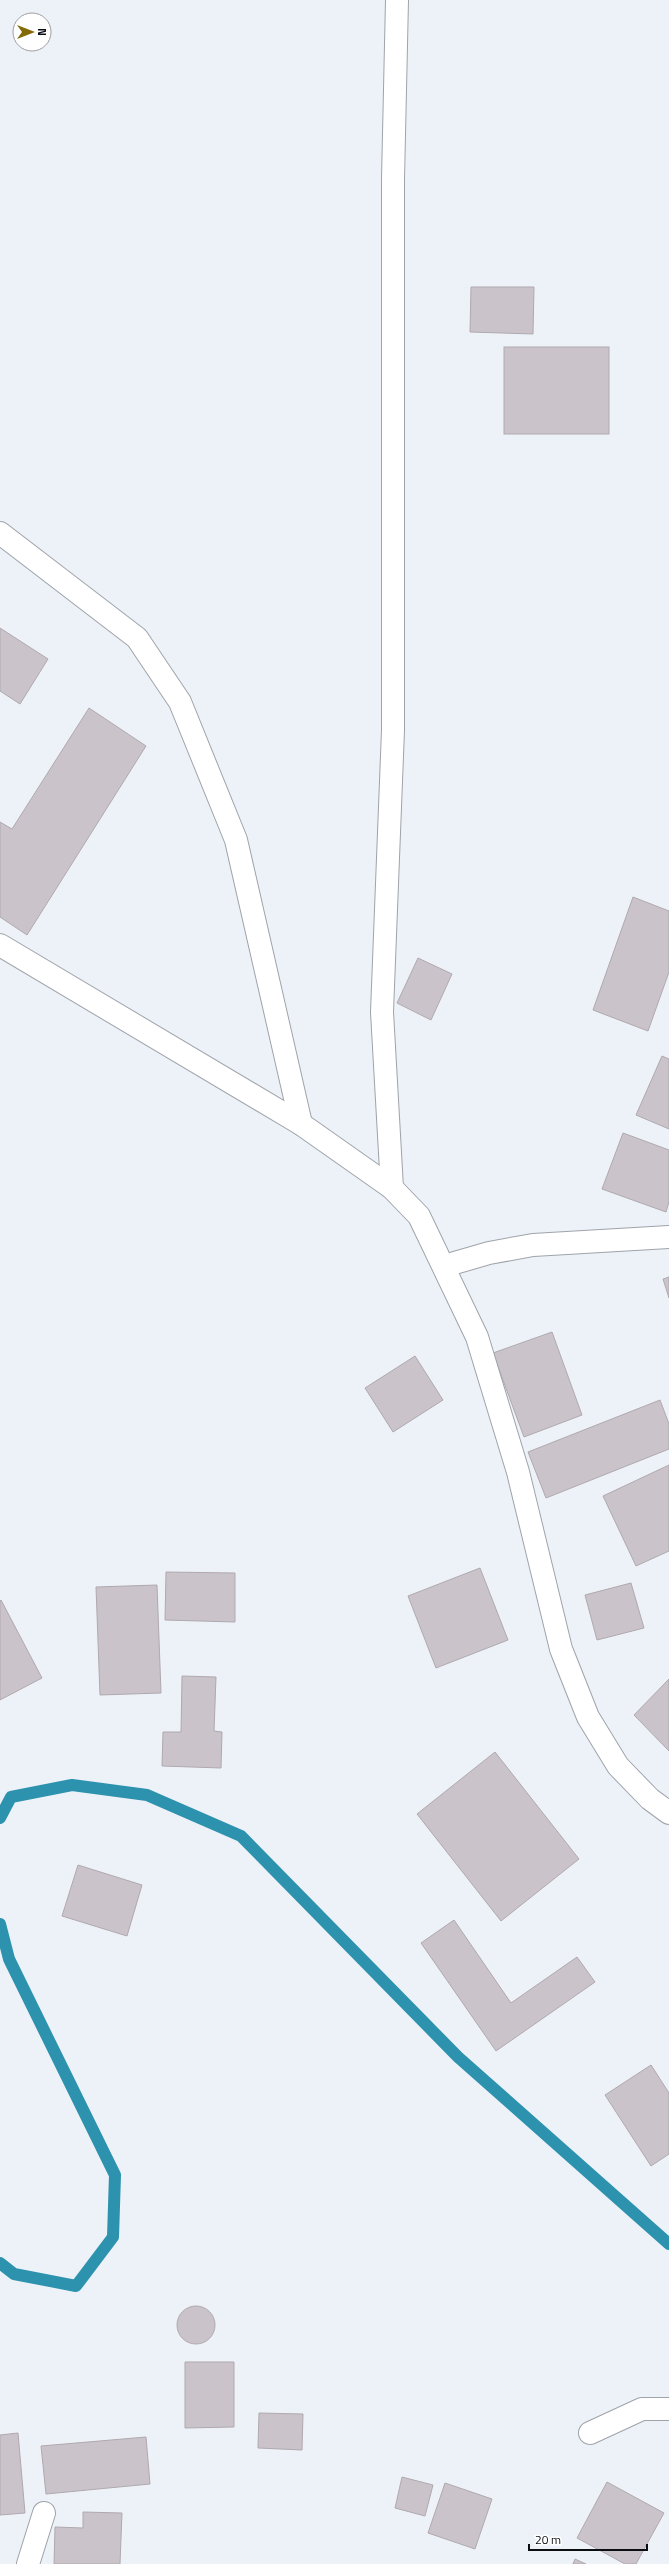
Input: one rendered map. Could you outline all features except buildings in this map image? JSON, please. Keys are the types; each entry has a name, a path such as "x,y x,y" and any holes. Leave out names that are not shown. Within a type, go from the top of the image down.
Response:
{"street":[{"path":"392,1188 382,1012 393,730 393,179 397,0"},
{"path":"0,533 137,638 180,702 236,840 301,1124"},
{"path":"0,945 301,1124 392,1188 419,1216 444,1266 476,1337 518,1472 561,1649 588,1717 618,1766 650,1799 669,1813"},
{"path":"444,1266 489,1253 533,1245 669,1237"},
{"path":"590,2433 642,2409 669,2409"},
{"path":"28,2564 44,2513"}],"waterway":[{"path":"0,1818 11,1797 72,1785 147,1795 241,1836 458,2057 669,2244"},
{"path":"0,1924 9,1959 115,2175 113,2237 76,2286 14,2274 0,2263"}]}
